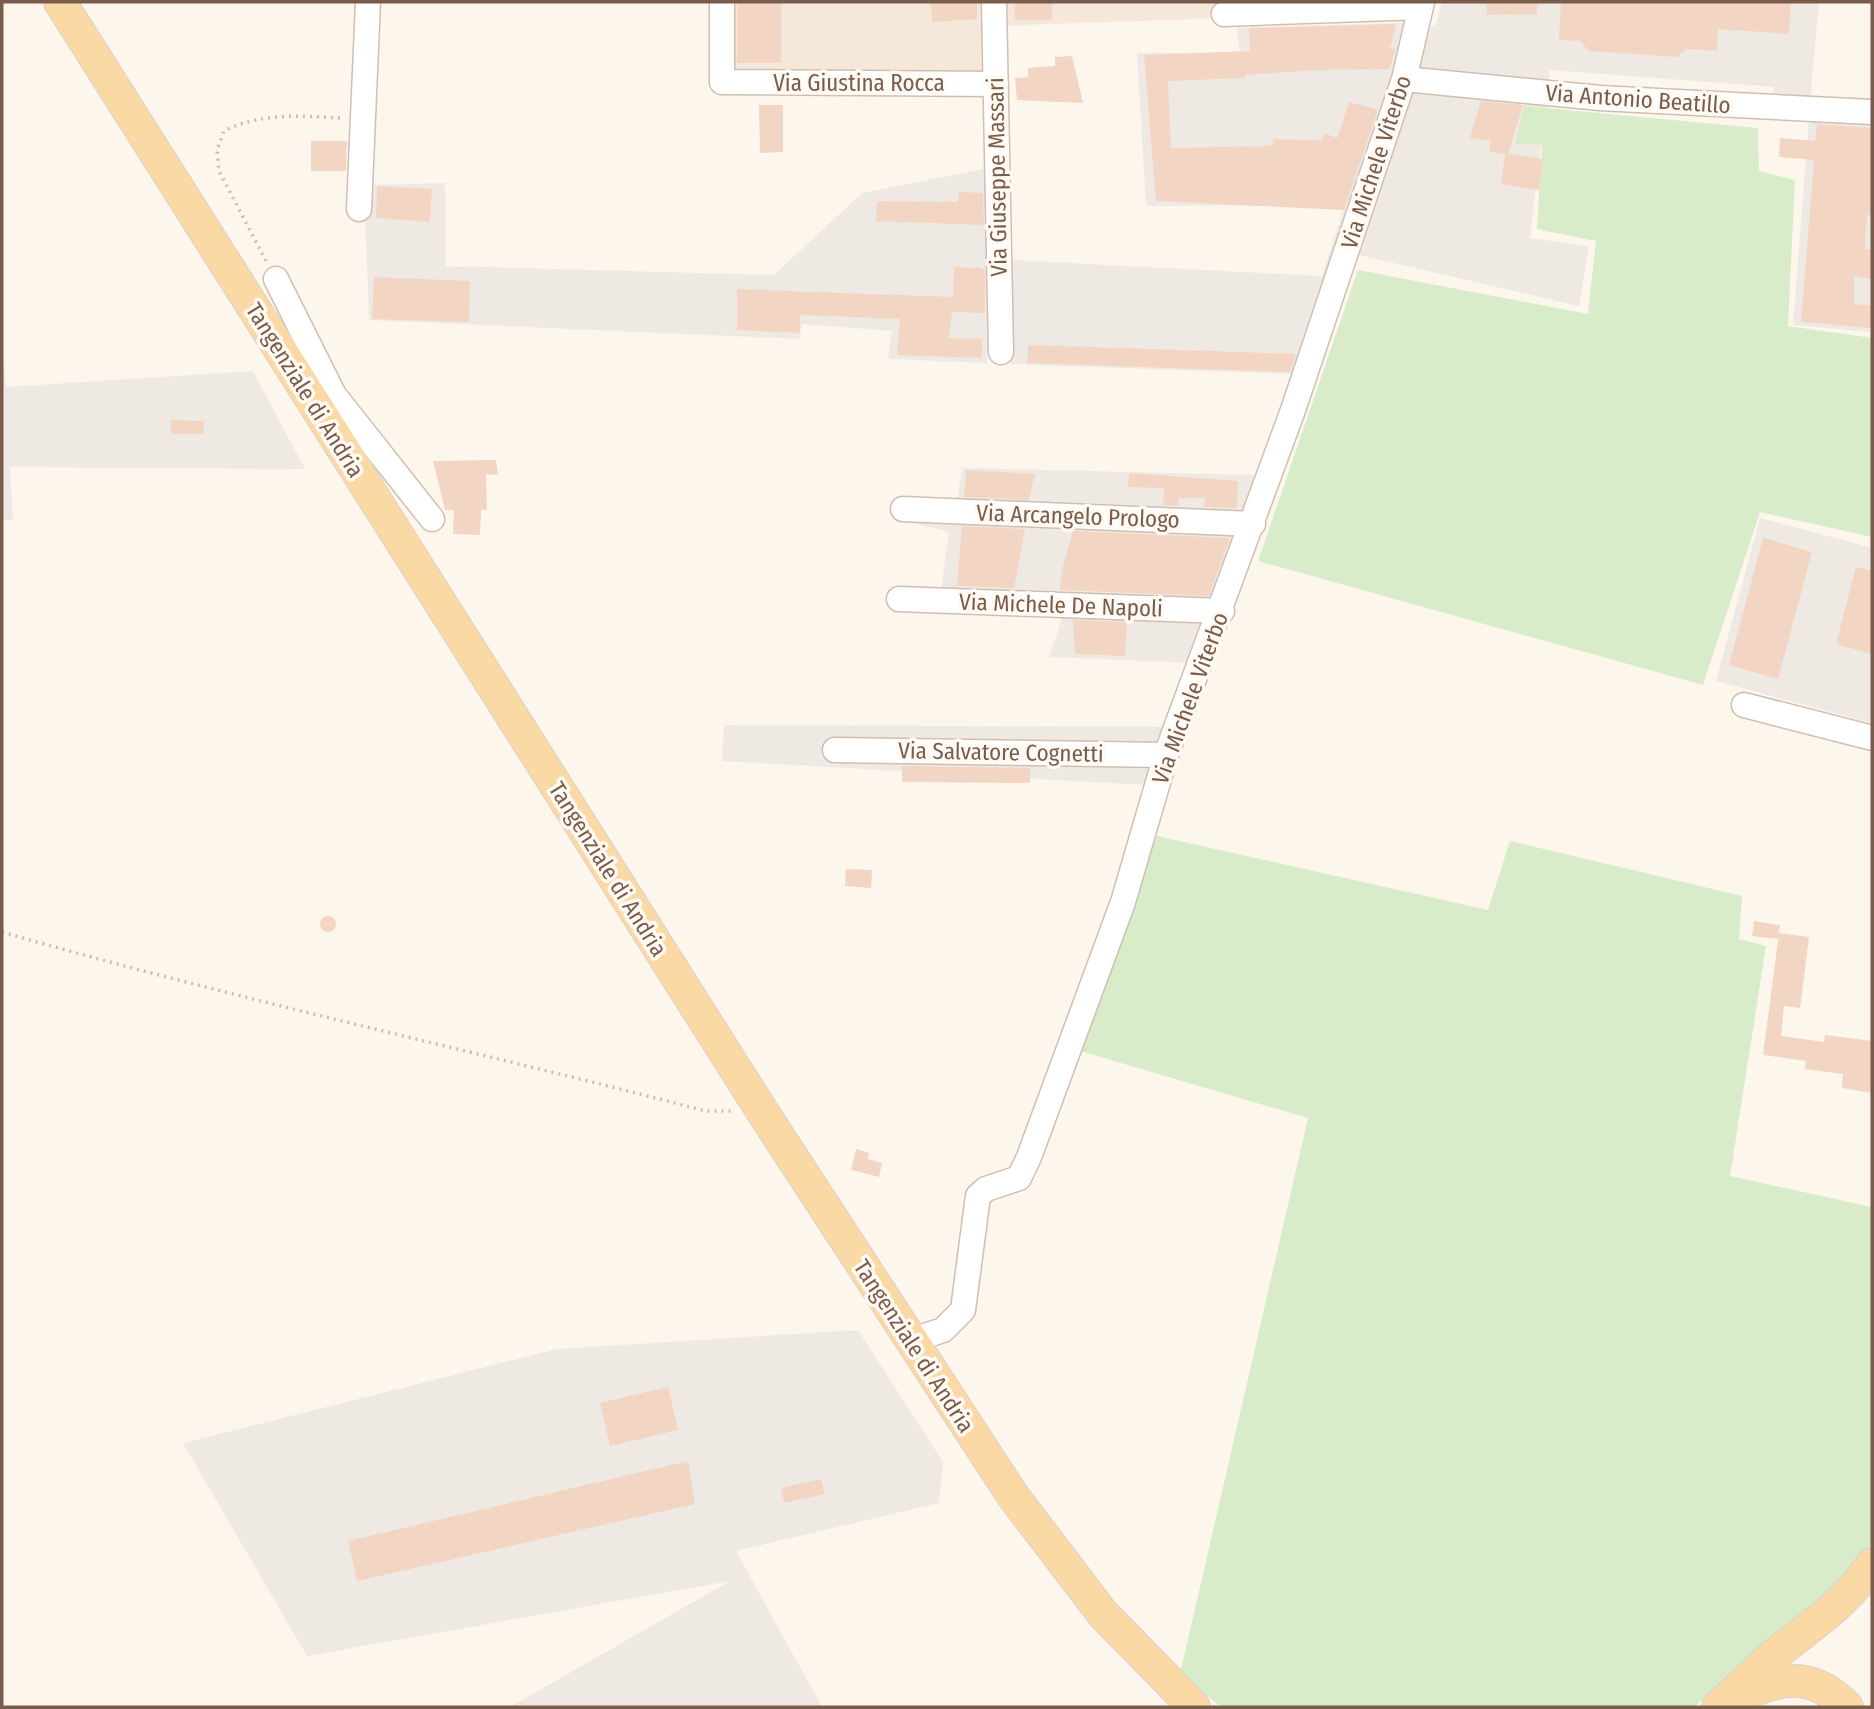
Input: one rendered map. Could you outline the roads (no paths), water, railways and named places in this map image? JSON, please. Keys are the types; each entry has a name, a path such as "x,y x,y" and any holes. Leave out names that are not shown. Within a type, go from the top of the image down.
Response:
{"main road":[{"name":"Tangenziale di Andria","path":"60,2 328,405 762,1111 1013,1496 1103,1614 1194,1707"},
{"path":"1719,1707 1776,1654 1831,1612 1861,1581 1872,1564"},
{"path":"1719,1707 1772,1681 1796,1680 1816,1685 1837,1697 1847,1707"}],"street":[{"path":"359,209 368,2"},
{"name":"Via Giustina Rocca","path":"722,2 722,82 996,84"},
{"name":"Via Giuseppe Massari","path":"994,2 1001,352"},
{"path":"1224,14 1421,4"},
{"name":"Via Michele Viterbo","path":"910,1340 943,1331 963,1310 978,1196 986,1189 1019,1178 1029,1157 1123,902 1166,755 1253,524 1404,79 1421,4"},
{"name":"Via Antonio Beatillo","path":"1404,79 1600,98 1872,112"},
{"path":"276,279 328,405 432,519"},
{"name":"Via Arcangelo Prologo","path":"902,509 1253,524"},
{"name":"Via Michele De Napoli","path":"900,599 1222,611"},
{"path":"1744,705 1872,738"},
{"name":"Via Salvatore Cognetti","path":"835,750 1166,755"}]}
